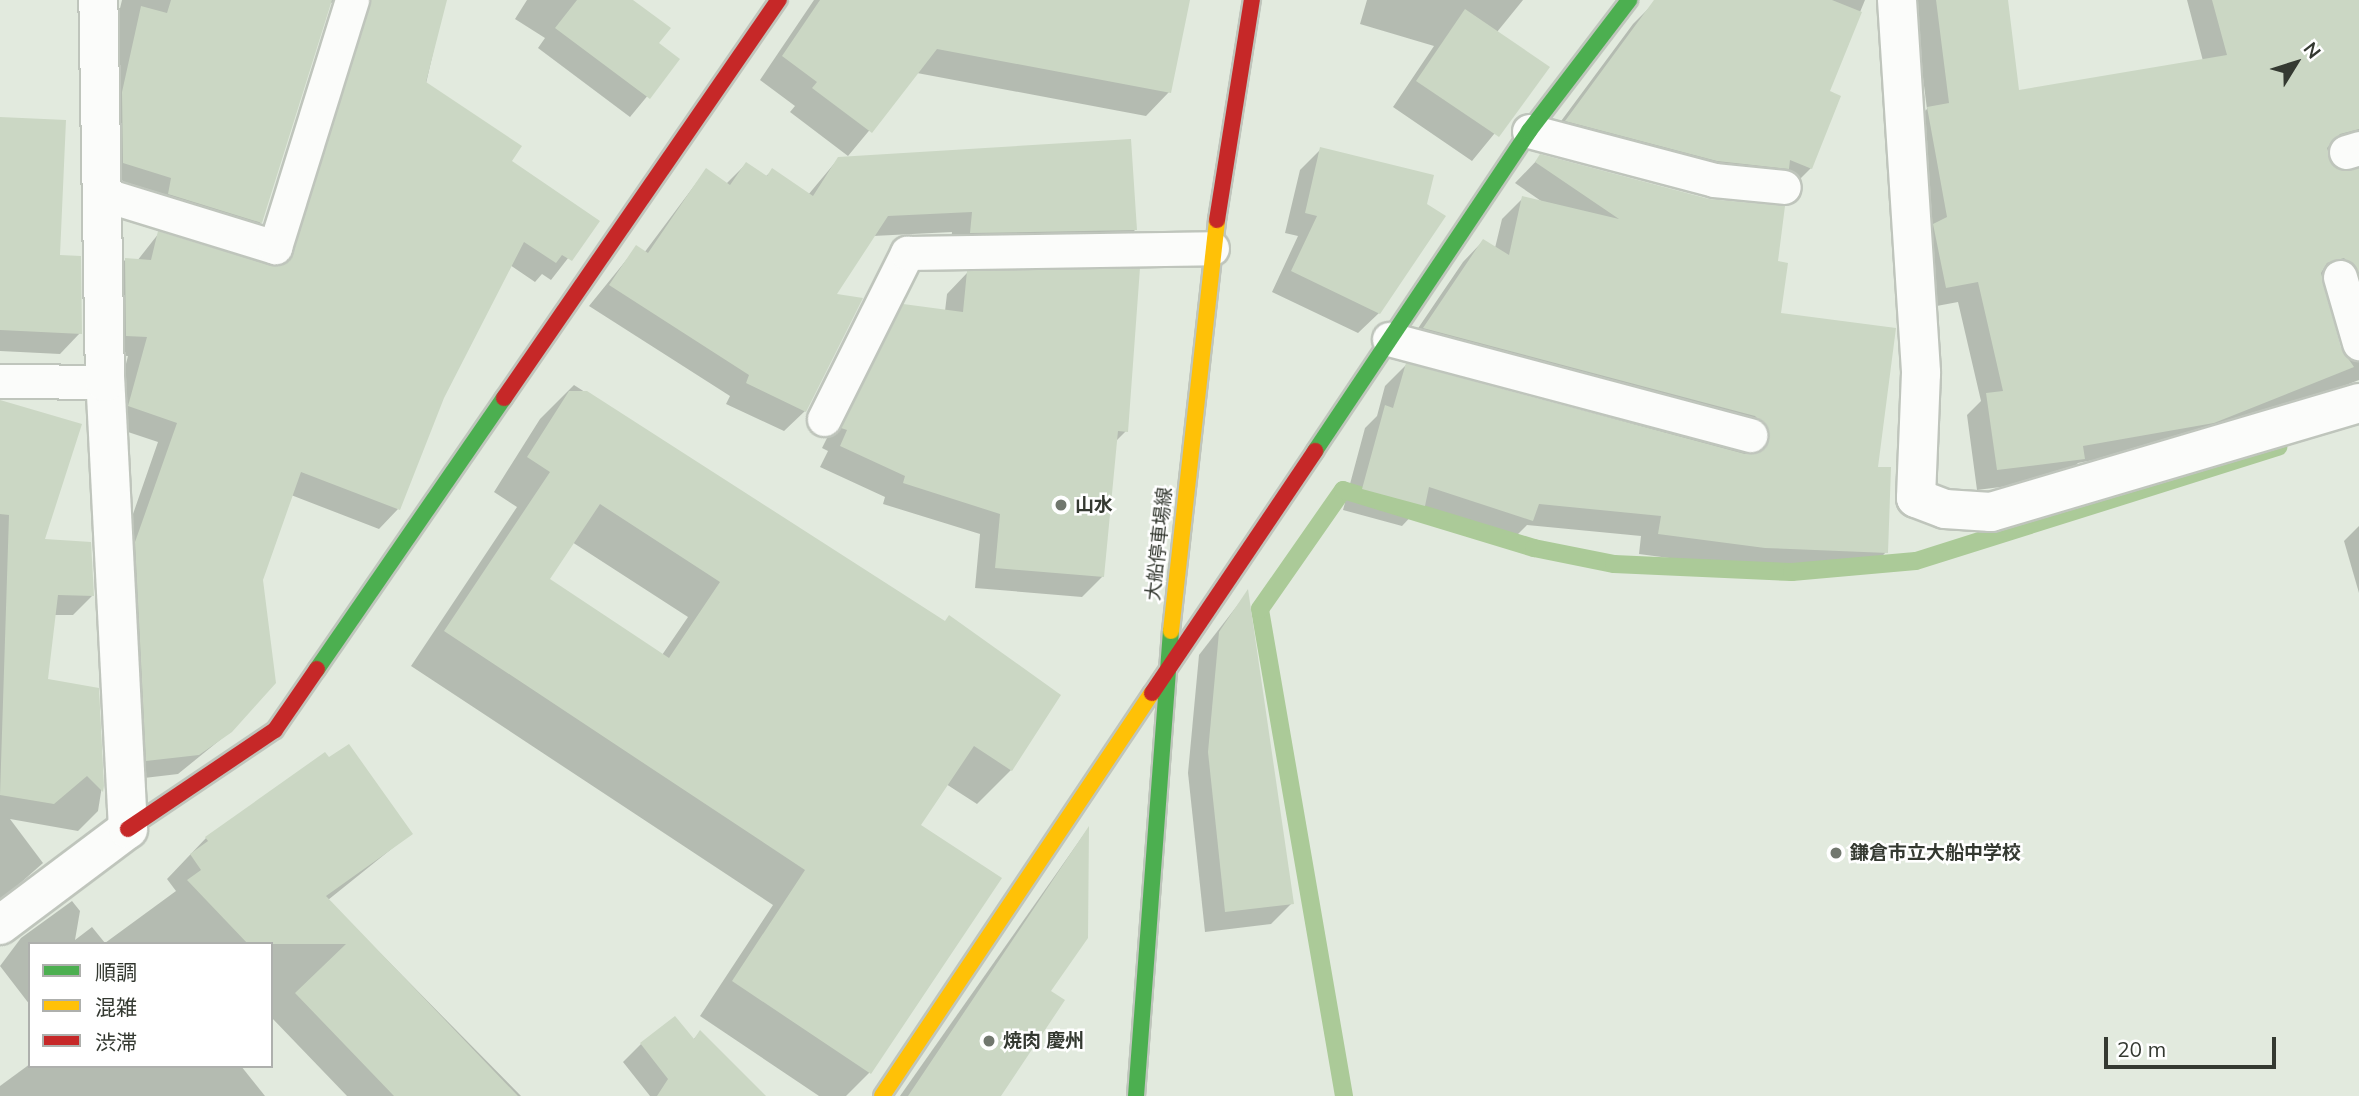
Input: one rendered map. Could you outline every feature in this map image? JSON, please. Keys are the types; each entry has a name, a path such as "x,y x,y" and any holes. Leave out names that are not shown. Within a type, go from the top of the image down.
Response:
{"street":[{"path":"98,0 106,195 105,382 128,829"},
{"path":"3,916 275,730 779,0"},
{"name":"大船停車場線","path":"1136,1096 1166,673 1212,248 1252,0"},
{"path":"882,1096 1529,131 1629,0"},
{"path":"1897,0 1921,373 1916,498 1945,509 1991,512 2359,403"}],"lane":[{"path":"106,195 275,247 352,0"},
{"path":"1529,131 1714,180 1784,187"},
{"path":"824,418 907,253 1212,248"},
{"path":"2340,277 2359,343"},
{"path":"1389,339 1750,435"},
{"path":"0,381 105,382"}],"building":[{"path":"171,0 332,0 262,223 168,194 171,178 123,163 122,92 141,6 167,13"},
{"path":"371,0 447,0 426,82 522,146 512,161 600,221 572,261 562,255 556,263 524,242 444,398 400,510 301,472 263,580 276,683 232,732 199,755 146,761 135,542 177,423 128,406 147,337 126,336 125,258 151,260 158,231 269,265 289,261"},
{"path":"577,0 633,0 671,28 659,43 680,59 650,99 555,28"},
{"path":"820,0 1190,0 1171,93 937,49 872,133 812,88 817,82 782,56"},
{"path":"1654,0 1832,0 1862,12 1830,91 1841,96 1812,169 1790,160 1789,169 1717,161 1565,121"},
{"path":"1936,0 2008,0 2019,90 2227,55 2212,0 2359,0 2359,129 2340,134 2327,148 2333,166 2359,168 2359,273 2344,258 2327,263 2321,273 2341,348 2354,367 2214,423 2083,446 2085,459 1997,470 1986,393 2003,391 1978,282 1946,288 1933,224 1947,217 1927,107 1949,103"},
{"path":"1465,9 1550,67 1499,137 1416,81"},
{"path":"0,117 66,120 60,255 81,256 82,334 0,330"},
{"path":"1131,139 1137,230 970,233 972,212 888,216 837,294 863,298 806,412 746,383 749,375 609,285 636,245 648,253 706,168 730,185 746,162 767,176 772,168 813,196 838,157"},
{"path":"1320,147 1434,175 1427,204 1446,216 1380,314 1291,271 1317,216 1305,213"},
{"path":"1540,154 1709,199 1785,206 1778,261 1788,263 1781,313 1896,328 1878,467 1891,467 1888,553 1765,548 1658,534 1661,516 1539,504 1533,521 1429,487 1425,506 1362,489 1385,405 1393,408 1406,363 1745,454 1756,453 1768,441 1768,429 1755,416 1423,328 1483,239 1509,255 1522,196 1619,219 1535,162"},
{"path":"1140,268 1128,432 1118,431 1104,577 995,568 1000,514 903,483 905,476 840,446 847,430 841,428 903,304 963,312 967,271"},
{"path":"569,391 587,391 945,621 949,615 1061,695 1012,771 974,746 921,825 1002,878 871,1074 732,981 805,870 444,631 550,472 527,457","holes":["600,504 720,582 669,658 550,579"]},
{"path":"0,400 82,424 45,539 91,542 94,596 58,595 48,679 99,688 104,786 103,792 87,776 54,804 0,795 9,515 0,514"},
{"path":"1248,589 1294,904 1225,912 1208,752 1219,632"},
{"path":"349,744 413,834 326,896 518,1096 394,1096 295,993 346,944 246,942 187,880 201,870 190,854 208,841 205,837 325,752 329,757"},
{"path":"1089,826 1088,938 1051,991 1065,1000 1001,1096 908,1096"},
{"path":"675,1016 694,1039 700,1030 766,1096 657,1096 668,1079 640,1043"}],"waterway":[{"path":"1344,1096 1260,609 1343,490 1534,548 1614,564 1792,572 1916,561 2278,447"}],"traffic: fast":[{"path":"1315,451 1529,131 1629,0"},
{"path":"317,669 504,398"},
{"path":"1136,1096 1171,631"}],"traffic: slow":[{"path":"1171,631 1217,220"},
{"path":"882,1096 1152,693"}],"traffic: jam":[{"path":"504,398 779,0"},
{"path":"1217,220 1252,0"},
{"path":"1152,693 1315,451"},
{"path":"128,829 275,730 317,669"}],"place":[{"name":"山水","path":"1061,505"},
{"name":"鎌倉市立大船中学校","path":"1836,853"},
{"name":"焼肉 慶州","path":"989,1041"}]}
